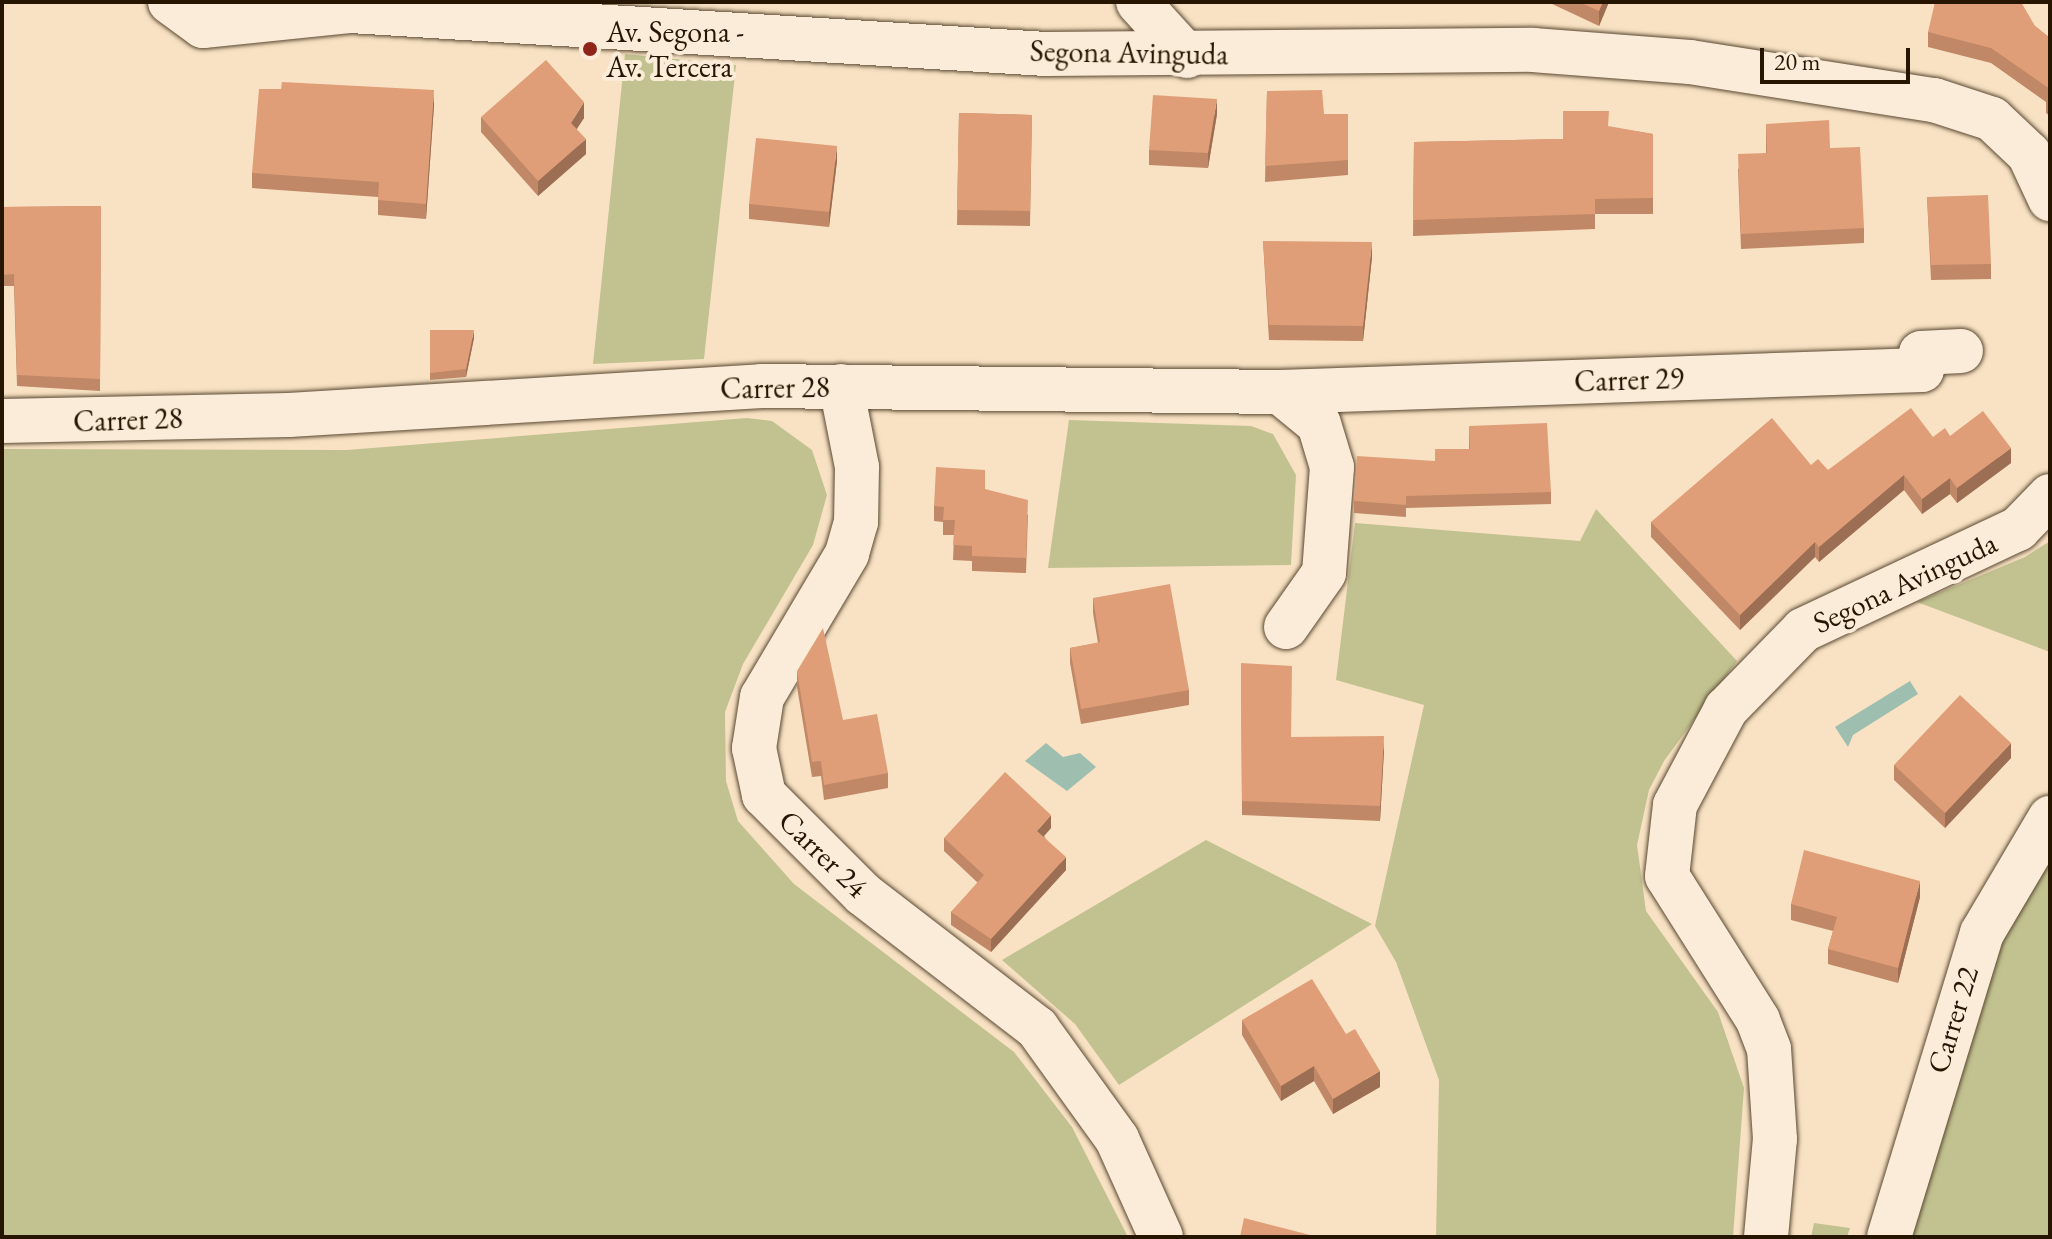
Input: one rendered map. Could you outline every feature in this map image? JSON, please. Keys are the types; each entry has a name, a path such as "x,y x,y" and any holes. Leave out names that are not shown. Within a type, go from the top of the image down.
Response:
{"street":[{"name":"Segona Avinguda","path":"170,2 203,26 351,11 748,16 914,48 1187,56 1533,50 1690,62 1882,90 1992,119 2029,154 2050,199"},
{"path":"1138,2 1187,56"},
{"name":"Carrer 29","path":"1280,392 1922,370 1921,353 1961,351"},
{"name":"Carrer 28","path":"2,421 841,386 1280,392"},
{"name":"Carrer 24","path":"841,386 857,467 856,522 847,554 762,697 754,748 764,795 863,894 1037,1028 1117,1139 1161,1237"},
{"path":"1280,392 1319,424 1332,467 1324,573 1286,627"},
{"name":"Segona Avinguda","path":"1766,1237 1775,1139 1769,1049 1758,1020 1667,876 1675,805 1726,709 1803,630 2018,529 2050,496"},
{"name":"Carrer 22","path":"1889,1237 1982,933 2050,818"}],"green space":[{"path":"625,54 736,65 704,359 593,364"},
{"path":"747,418 772,421 812,450 827,495 813,545 743,664 725,712 726,781 738,821 794,884 1014,1052 1072,1127 1128,1237 2,1237 2,449 347,450"},
{"path":"1069,420 1251,426 1273,434 1296,475 1291,565 1048,568"},
{"path":"1596,509 1737,661 1664,761 1649,790 1637,845 1646,911 1718,1012 1744,1088 1733,1237 1436,1237 1439,1080 1396,962 1375,926 1424,705 1336,680 1355,523 1580,541"},
{"path":"2050,541 2050,652 1917,602 2025,557"},
{"path":"1206,840 1372,924 1119,1085 1075,1024 1002,960"},
{"path":"2050,856 2050,1237 1907,1237 1987,963"},
{"path":"1814,1223 1850,1228 1847,1237 1811,1237"}],"shaded area":[{"path":"1910,681 1918,694 1853,735 1848,747 1835,727"},
{"path":"1046,743 1063,757 1080,753 1096,767 1067,791 1025,761"}],"building":[{"path":"1579,2 1603,2 1599,11"},
{"path":"1935,2 2021,2 2035,26 2050,38 2050,89 1991,48 1928,32"},
{"path":"546,60 584,102 571,123 586,139 538,181 481,117"},
{"path":"282,82 434,90 426,204 378,200 379,182 252,173 259,89 281,89"},
{"path":"1322,90 1324,114 1348,114 1348,160 1265,166 1267,91"},
{"path":"1153,95 1217,99 1208,153 1149,150"},
{"path":"1563,111 1609,111 1608,126 1653,134 1653,198 1595,199 1595,214 1413,220 1414,142 1563,139"},
{"path":"959,113 1032,115 1030,211 957,210"},
{"path":"1829,120 1830,148 1860,147 1864,228 1741,234 1738,154 1767,153 1766,124"},
{"path":"756,138 837,146 829,212 749,204"},
{"path":"1988,195 1991,264 1931,265 1927,197"},
{"path":"101,206 100,379 17,375 14,274 2,275 2,207"},
{"path":"1263,241 1372,242 1363,326 1269,325"},
{"path":"430,330 474,330 466,369 430,373"},
{"path":"1911,408 1933,437 1945,428 1950,436 1983,411 2011,448 1957,488 1950,478 1922,499 1904,475 1819,547 1815,542 1740,615 1651,522 1772,418 1811,465 1818,459 1828,470"},
{"path":"1547,423 1551,492 1406,496 1406,505 1354,501 1357,456 1435,461 1435,449 1470,449 1469,426"},
{"path":"936,467 985,470 985,489 1028,500 1026,558 972,556 972,546 953,545 955,520 943,520 944,507 934,506"},
{"path":"1170,584 1189,690 1081,709 1070,648 1100,642 1093,598"},
{"path":"823,628 843,720 877,714 888,773 824,785 821,761 812,762 797,671"},
{"path":"1241,663 1292,666 1291,737 1384,736 1380,806 1242,801"},
{"path":"1960,695 2011,743 1945,813 1894,765"},
{"path":"1005,772 1051,815 1037,831 1066,857 991,939 951,912 984,875 944,838"},
{"path":"1804,850 1920,881 1898,968 1828,949 1837,917 1791,904"},
{"path":"1312,979 1346,1034 1355,1029 1380,1071 1333,1099 1314,1066 1281,1086 1242,1020"},
{"path":"1244,1218 1318,1237 1240,1237"}],"place":[{"name":"Av. Segona - Av. Tercera","path":"590,49"}]}
